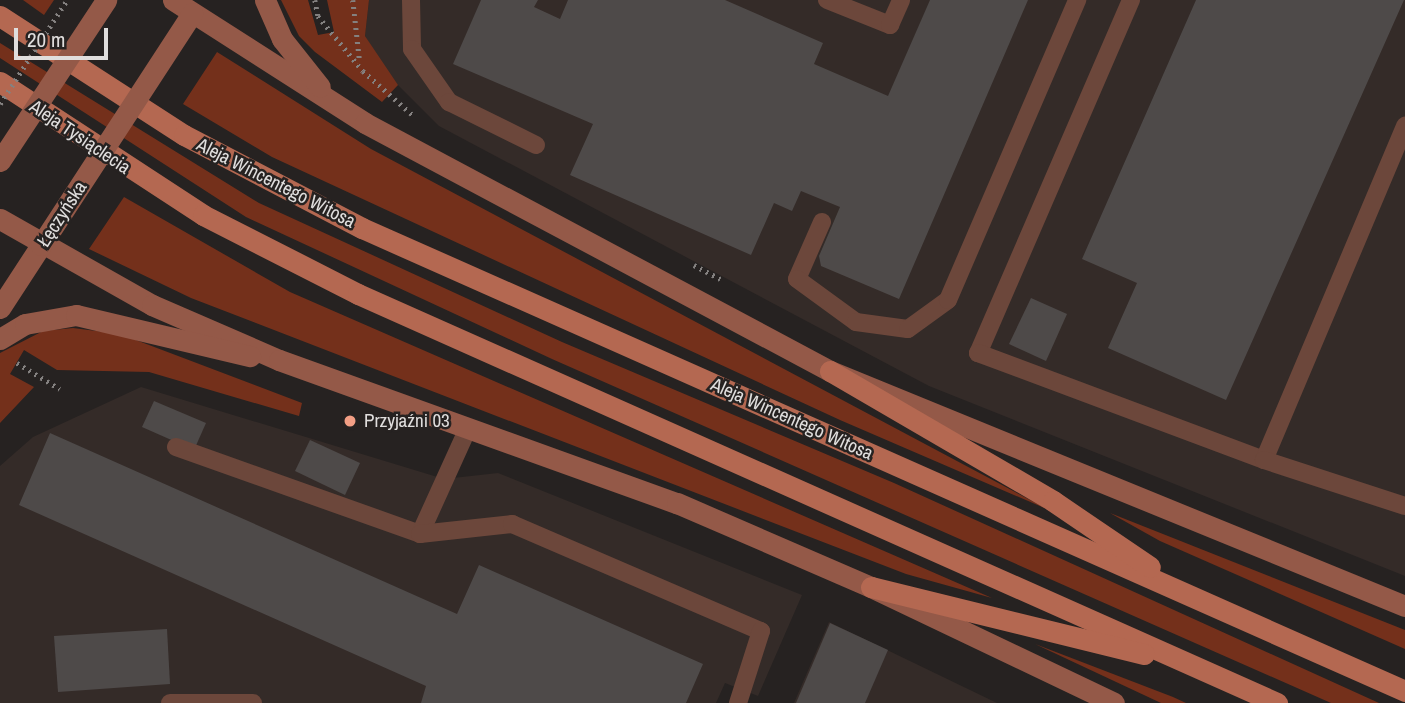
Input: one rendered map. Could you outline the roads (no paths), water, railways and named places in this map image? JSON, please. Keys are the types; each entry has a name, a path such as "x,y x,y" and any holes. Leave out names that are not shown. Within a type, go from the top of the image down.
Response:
{"main road":[{"name":"Aleja Wincentego Witosa","path":"0,16 184,135 362,228 1405,691"},
{"name":"Aleja Tysiąclecia","path":"0,82 161,190 256,245 358,294 1197,667"},
{"path":"830,371 1054,500 1195,597"},
{"path":"871,587 1197,667 1277,703"}],"street":[{"path":"0,161 106,0"},
{"path":"173,0 197,6 332,103 830,371 1241,535 1405,606"},
{"path":"265,0 282,39 332,103"},
{"name":"Łęczyńska","path":"0,308 197,6"},
{"path":"0,219 41,245 152,305 279,360 677,503 871,587 1114,703"},
{"path":"0,339 25,324 76,315 109,320 218,351 279,360"}],"lane":[{"path":"411,0 412,49 449,102 536,145"},
{"path":"827,0 890,25 901,0"},
{"path":"822,222 797,279 856,322 908,329 948,300 1077,0"},
{"path":"1131,0 978,354 1264,460 1405,506"},
{"path":"1264,460 1405,126"},
{"path":"420,534 468,428"},
{"path":"176,447 420,534 512,524 761,631 738,703"},
{"path":"170,703 253,703"}],"place":[{"name":"Przyjaźni 03","path":"350,421"}]}
